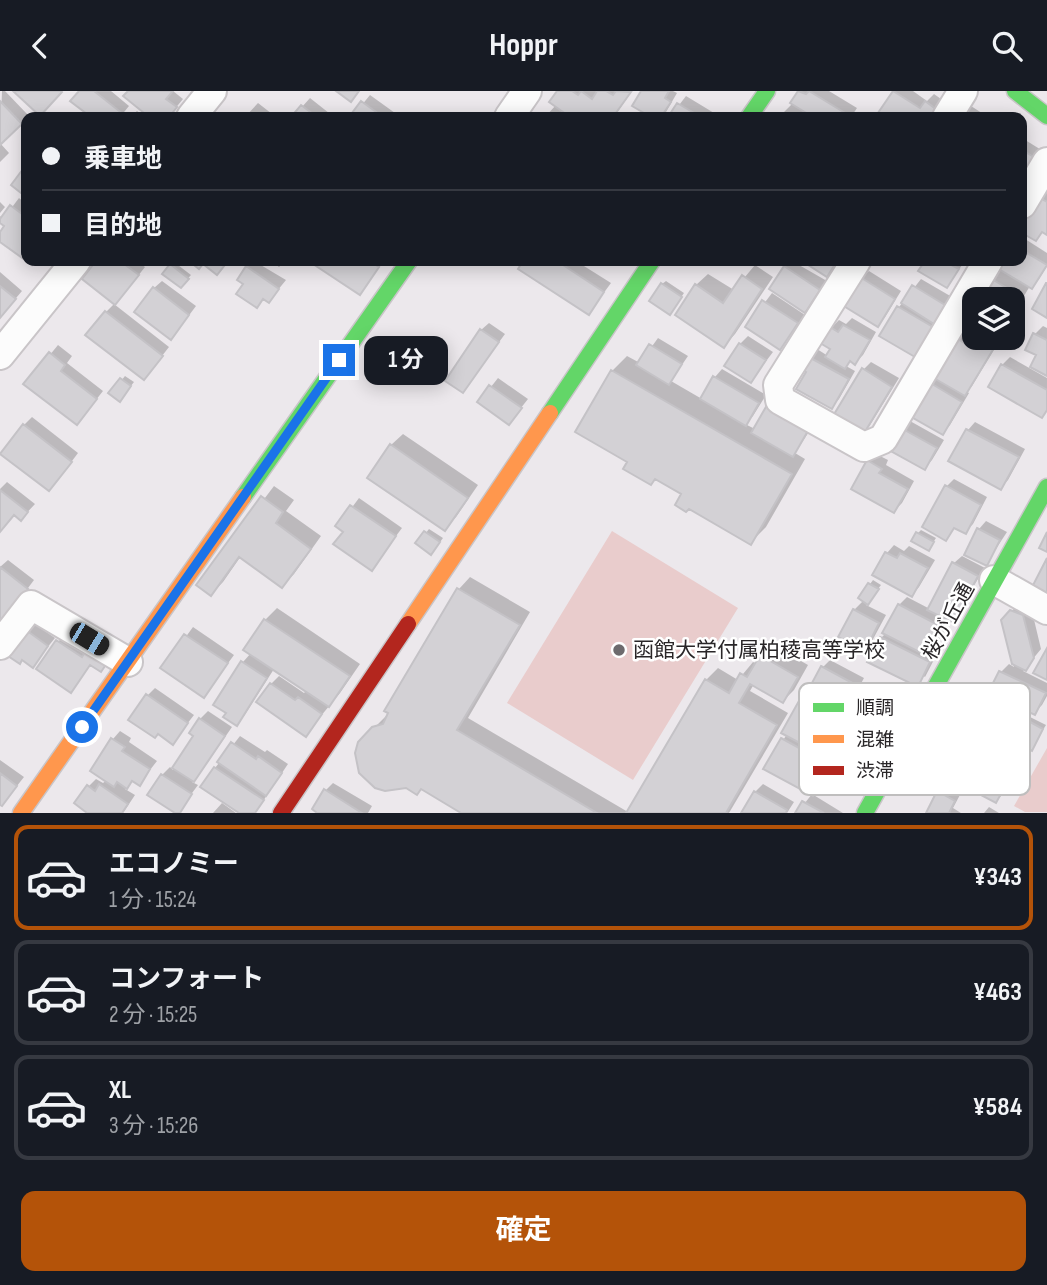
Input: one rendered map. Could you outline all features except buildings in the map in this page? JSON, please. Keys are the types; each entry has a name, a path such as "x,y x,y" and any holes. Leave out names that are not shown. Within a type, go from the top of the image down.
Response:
{"street":[{"path":"195,112 212,91"},
{"path":"512,112 527,91"},
{"path":"752,112 767,91"},
{"path":"950,112 963,91"},
{"path":"1015,91 1047,116"},
{"path":"1027,196 1047,162"},
{"path":"0,355 72,266"},
{"path":"21,813 405,266"},
{"path":"281,813 649,266"},
{"path":"853,266 778,385 780,400 864,447 883,439 985,266"},
{"name":"桜が丘通","path":"937,683 1047,487"},
{"path":"994,580 1047,610"},
{"path":"0,645 31,604 128,662"},
{"name":"桜が丘通","path":"865,813 875,795"}],"shaded area":[{"path":"612,531 738,608 633,780 507,703"},
{"path":"1047,748 1047,812 1025,812 1014,806 1020,795 1030,795 1030,778"}],"traffic: fast":[{"path":"752,112 767,91"},
{"path":"1015,91 1047,116"},
{"path":"243,497 405,266"},
{"path":"550,413 649,266"},
{"path":"938,683 1047,487"},
{"path":"865,813 875,795"}],"traffic: slow":[{"path":"408,624 550,413"},
{"path":"21,813 243,497"}],"traffic: jam":[{"path":"281,813 408,624"}],"place":[{"name":"函館大学付属柏稜高等学校","path":"619,650"}],"route":[{"path":"82,727 339,360"}]}
